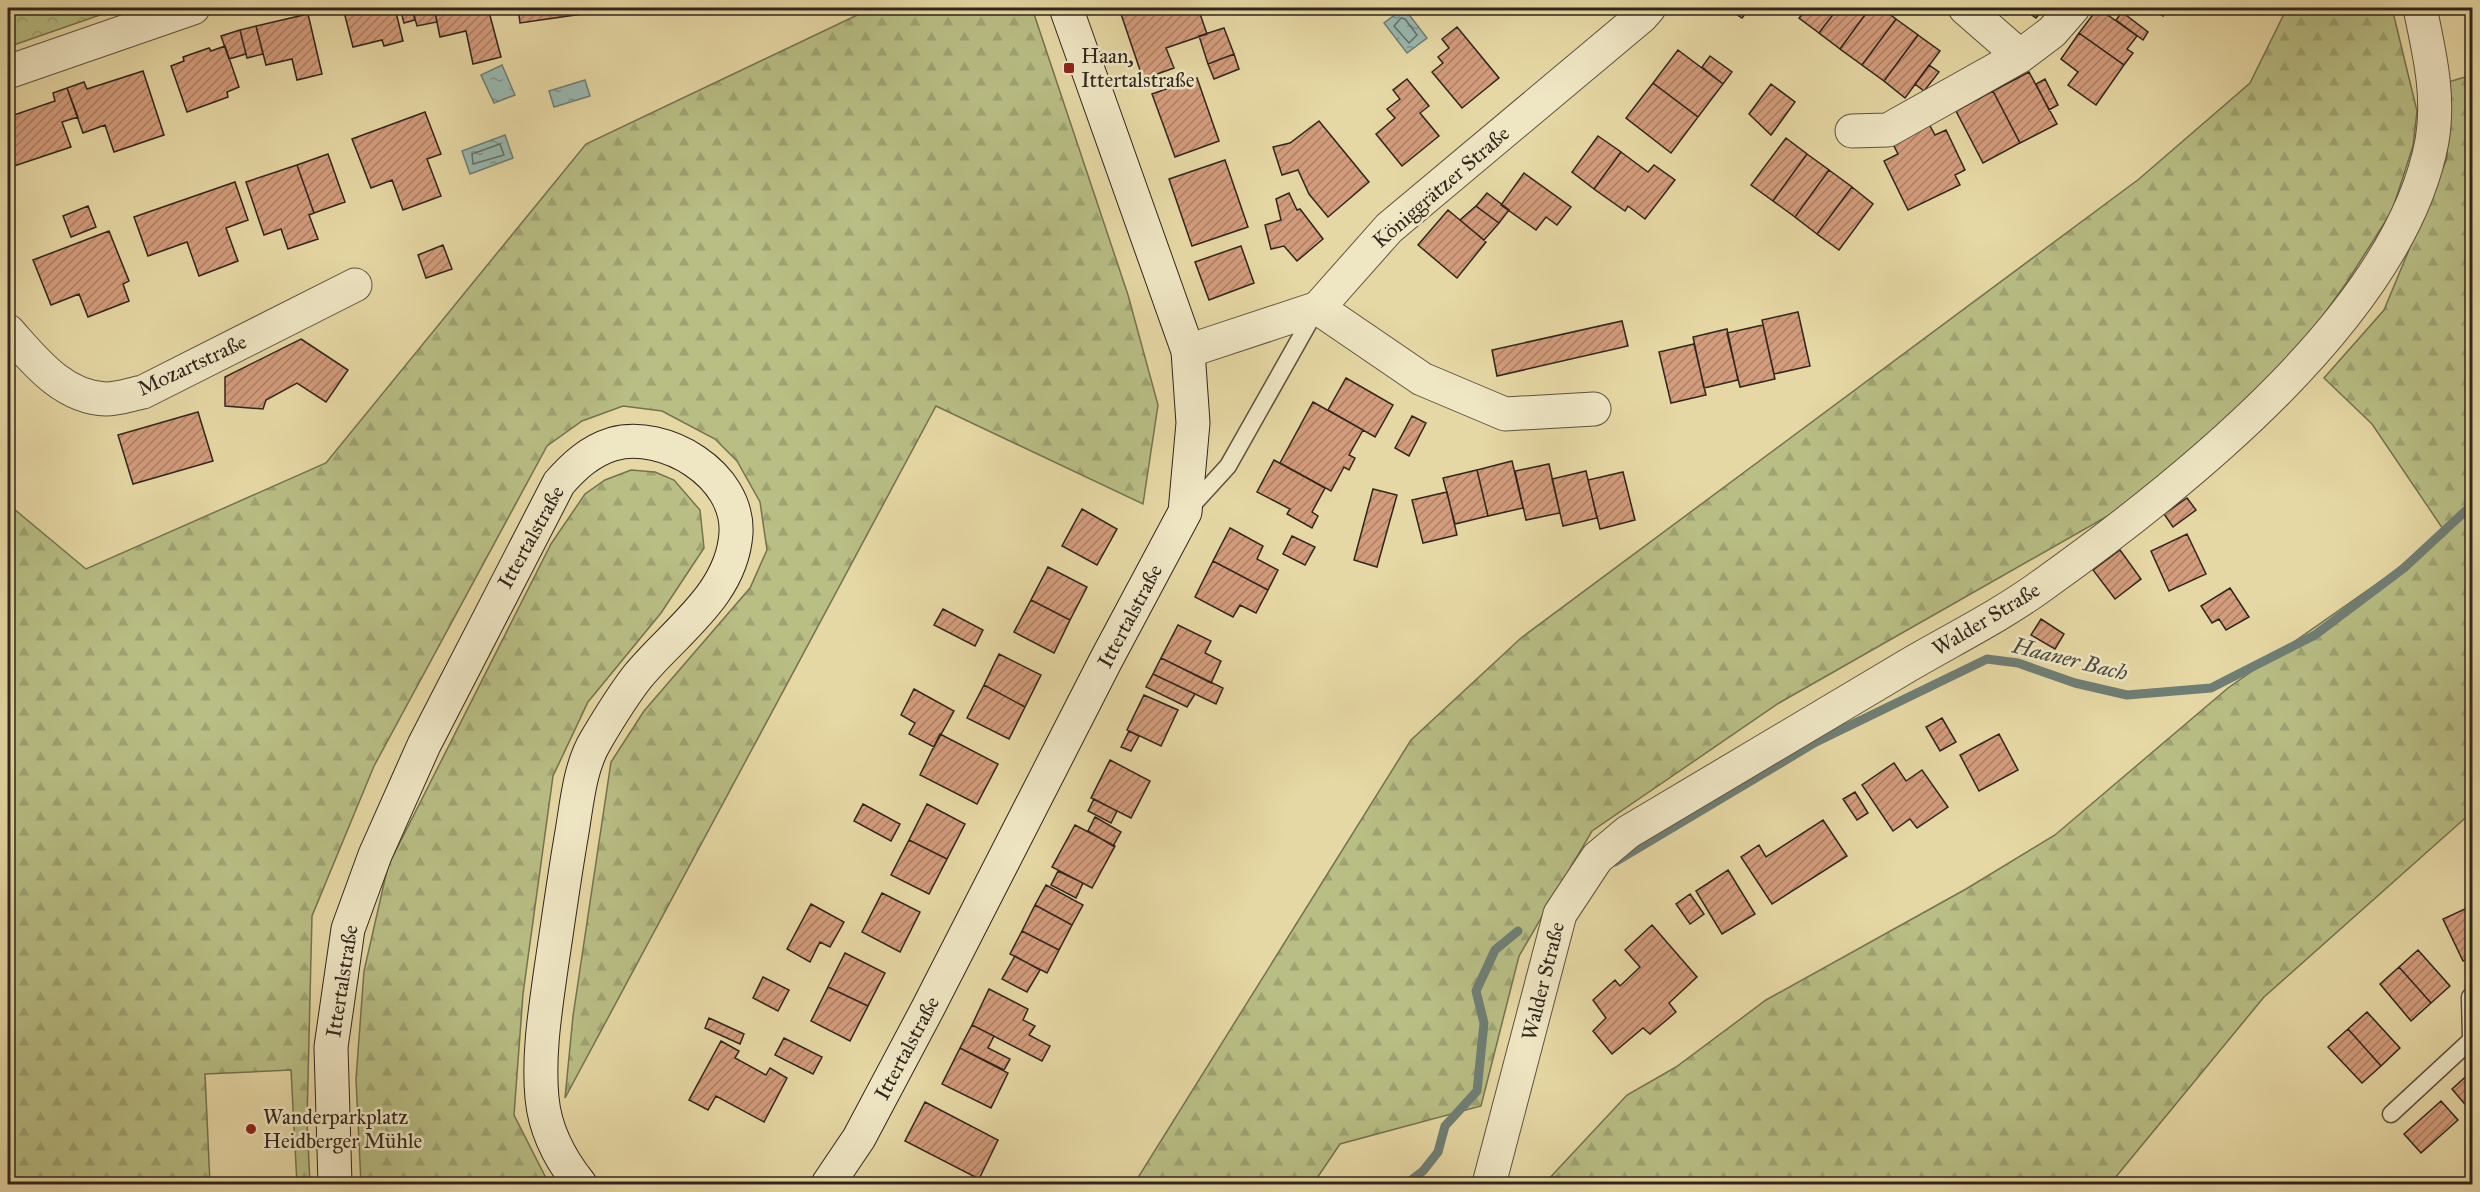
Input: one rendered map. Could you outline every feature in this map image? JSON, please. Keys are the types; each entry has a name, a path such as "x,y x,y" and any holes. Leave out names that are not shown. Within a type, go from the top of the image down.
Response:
{"street":[{"path":"8,72 193,8"},
{"name":"Ittertalstraße","path":"828,1185 859,1138 928,1008 1106,660 1185,512 1193,423 1188,351 1066,8"},
{"path":"1965,8 2020,56"},
{"path":"1852,131 1888,130 2020,56 2052,32 2073,8"},
{"name":"Walder Straße","path":"1489,1185 1560,914 1597,858 1628,832 2042,586 2181,478 2256,411 2341,323 2390,251 2420,182 2432,142 2434,74 2420,8"},
{"name":"Königgrätzer Straße","path":"1318,308 1389,228 1642,10"},
{"name":"Mozartstraße","path":"8,331 44,370 73,392 106,399 143,392 355,285"},
{"path":"1188,351 1318,308 1422,379 1505,414 1593,409"},
{"name":"Ittertalstraße","path":"336,1185 331,1047 348,929 375,855 455,680 559,483 574,466 596,451 630,441 661,445 689,456 708,471 725,492 736,530 732,555 723,580 707,602 637,677 594,742 581,781 565,868 542,1036 542,1098 549,1130 563,1162 580,1185"}],"lane":[{"path":"1185,512 1228,466 1318,308"},
{"path":"2391,1114 2471,1040 2470,997 2472,995"}],"green space":[{"path":"8,8 120,8 8,47"},
{"path":"872,8 1032,8 1128,295 1158,405 1143,504 936,406 565,1098 573,1016 611,762 644,711 750,588 767,550 760,502 737,461 715,439 662,411 623,406 582,421 547,446 374,766 312,916 307,1120 310,1184 297,1184 291,1070 205,1074 210,1184 8,1184 8,504 86,569 326,463 586,144"},
{"path":"2287,8 2392,8 2417,111 2413,146 2392,211 2347,282 2304,342 2190,455 2134,501 1779,703 1592,831 1519,956 1481,1106 1340,1144 1313,1184 1134,1184 1411,740 1521,638 2139,179 2250,83"},
{"path":"2472,75 2472,812 2264,997 2110,1184 1544,1184 1627,1095 1676,1067 1766,1000 1966,889 2055,835 2228,688 2395,571 2443,529 2372,424 2324,378 2384,310 2447,158 2448,82"},
{"path":"631,470 655,472 674,480 700,510 704,548 661,613 588,702 553,776 523,994 514,1115 549,1184 361,1184 356,1079 364,971 388,866 551,544 585,494 605,480"}],"water":[{"path":"1404,8 1427,38 1407,53 1384,23"},
{"path":"502,65 515,95 494,103 481,75"},
{"path":"585,80 590,96 554,107 549,91"},
{"path":"505,135 513,158 470,174 462,151"}],"building":[{"path":"343,8 395,8 403,41 384,46 382,40 353,47"},
{"path":"400,8 412,8 415,20 404,23"},
{"path":"412,8 434,8 437,22 417,26"},
{"path":"434,8 488,8 501,57 473,64 466,31 440,37"},
{"path":"518,8 581,8 582,14 520,23"},
{"path":"1131,8 1198,8 1207,34 1166,48 1174,68 1143,79 1120,11"},
{"path":"1727,8 1750,8 1742,18"},
{"path":"1807,8 1838,8 1819,33 1799,18"},
{"path":"1838,8 1870,8 1840,49 1819,33"},
{"path":"1870,8 1881,8 1896,19 1862,65 1840,49"},
{"path":"1996,8 2011,8 2006,15"},
{"path":"2022,8 2044,8 2036,18"},
{"path":"2098,8 2137,36 2127,49 2133,53 2124,65 2079,33"},
{"path":"2151,8 2169,8 2163,16"},
{"path":"2122,12 2148,32 2143,40 2116,20"},
{"path":"308,14 322,74 297,80 292,59 266,65 256,26"},
{"path":"1896,19 1918,35 1884,81 1862,65"},
{"path":"256,26 263,54 247,58 240,30"},
{"path":"1457,27 1499,78 1462,108 1432,72 1443,63 1438,57 1449,48 1442,39"},
{"path":"1224,28 1234,54 1208,64 1199,36"},
{"path":"240,30 246,54 229,59 221,36"},
{"path":"2079,33 2124,65 2096,105 2068,85 2078,72 2061,59"},
{"path":"1918,35 1940,51 1905,98 1884,81"},
{"path":"225,46 239,87 227,92 228,97 187,112 171,66 184,61 183,57 209,48 211,51"},
{"path":"1678,50 1723,84 1698,117 1653,83"},
{"path":"1234,54 1239,69 1214,79 1208,64"},
{"path":"1710,56 1732,72 1723,84 1702,67"},
{"path":"1929,65 1939,72 1924,91 1915,84"},
{"path":"143,71 164,135 114,152 105,125 83,133 67,88 84,82 87,89"},
{"path":"2029,72 2057,124 2020,143 1993,91"},
{"path":"1197,78 1219,141 1175,157 1152,94"},
{"path":"1407,79 1429,106 1420,113 1439,136 1402,166 1376,134 1395,118 1387,109 1400,99 1393,90"},
{"path":"2045,79 2058,105 2049,110 2036,84"},
{"path":"1653,83 1698,117 1671,153 1626,118"},
{"path":"1771,84 1795,102 1771,135 1749,114"},
{"path":"67,88 78,117 62,122 71,147 14,166 8,146 8,117 55,101 53,93"},
{"path":"1993,91 2020,143 1983,163 1956,111"},
{"path":"425,112 441,154 427,159 441,196 403,210 392,180 371,188 352,139"},
{"path":"1319,121 1369,182 1328,217 1309,194 1298,170 1282,175 1273,147 1290,143"},
{"path":"1929,124 1935,135 1946,130 1965,170 1955,175 1960,185 1908,210 1884,161 1898,154 1892,142"},
{"path":"1598,136 1621,152 1594,189 1572,172"},
{"path":"1786,138 1807,154 1773,201 1751,185"},
{"path":"1621,152 1648,172 1654,165 1675,180 1645,219 1628,206 1625,211 1594,189"},
{"path":"328,154 345,202 314,213 297,165"},
{"path":"1807,154 1829,170 1795,217 1773,201"},
{"path":"1225,160 1248,227 1192,246 1169,179"},
{"path":"297,165 314,213 309,215 318,239 288,249 281,229 264,235 246,182"},
{"path":"1829,170 1852,187 1817,234 1795,217"},
{"path":"1524,173 1571,207 1557,225 1546,217 1536,230 1501,205"},
{"path":"235,182 248,220 226,228 238,261 199,276 187,242 148,256 134,217"},
{"path":"1852,187 1873,204 1839,250 1817,234"},
{"path":"1289,193 1297,210 1300,209 1323,239 1297,261 1284,246 1271,249 1265,225 1281,220 1276,199"},
{"path":"1487,193 1509,210 1499,223 1476,206"},
{"path":"88,206 96,227 71,237 63,216"},
{"path":"1476,206 1499,223 1484,240 1460,220"},
{"path":"1448,210 1486,242 1457,278 1418,245"},
{"path":"109,231 129,281 123,284 129,301 88,317 79,294 51,305 33,260"},
{"path":"443,245 452,269 426,278 418,255"},
{"path":"1241,246 1254,283 1209,300 1195,262"},
{"path":"1798,312 1810,366 1774,374 1762,320"},
{"path":"1622,321 1628,346 1497,376 1492,350"},
{"path":"1763,325 1775,379 1740,387 1727,333"},
{"path":"1727,329 1738,380 1704,388 1693,337"},
{"path":"301,339 348,370 326,402 297,383 266,400 263,409 225,406 225,377"},
{"path":"1694,344 1706,395 1671,403 1659,352"},
{"path":"1346,378 1393,405 1375,437 1328,410"},
{"path":"1313,402 1363,430 1349,455 1355,458 1349,470 1344,467 1331,491 1280,463"},
{"path":"198,412 213,461 133,484 118,435"},
{"path":"1412,416 1426,423 1409,456 1395,448"},
{"path":"1274,460 1325,488 1312,512 1318,516 1312,528 1287,514 1290,509 1257,492"},
{"path":"1512,461 1523,508 1488,516 1477,470"},
{"path":"1549,464 1560,513 1526,520 1515,471"},
{"path":"1477,470 1488,516 1455,524 1443,478"},
{"path":"1586,471 1597,518 1563,526 1552,479"},
{"path":"1623,472 1635,520 1600,529 1588,480"},
{"path":"1373,489 1397,495 1377,567 1354,560"},
{"path":"1447,492 1457,535 1423,543 1412,500"},
{"path":"2187,498 2196,510 2173,527 2164,514"},
{"path":"1082,509 1117,529 1097,565 1062,546"},
{"path":"1230,528 1263,546 1257,559 1278,570 1268,590 1213,561"},
{"path":"2187,534 2206,574 2169,591 2151,551"},
{"path":"1292,536 1315,547 1305,565 1283,554"},
{"path":"2120,550 2141,579 2115,599 2093,570"},
{"path":"1213,561 1268,590 1256,613 1240,605 1233,617 1195,597"},
{"path":"1048,567 1087,587 1070,620 1031,600"},
{"path":"2230,588 2249,617 2226,630 2219,619 2212,623 2201,606"},
{"path":"1031,600 1070,620 1054,653 1014,632"},
{"path":"943,609 983,630 975,646 934,625"},
{"path":"2041,619 2064,634 2055,649 2031,635"},
{"path":"1178,625 1211,641 1205,653 1221,661 1211,683 1161,658"},
{"path":"999,654 1041,675 1025,707 984,685"},
{"path":"1161,658 1223,688 1216,704 1153,674"},
{"path":"1153,674 1195,694 1187,707 1146,687"},
{"path":"984,685 1025,707 1009,739 967,718"},
{"path":"914,689 954,711 934,747 909,734 915,723 901,715"},
{"path":"1144,695 1178,710 1161,746 1127,730"},
{"path":"1942,718 1956,742 1940,751 1926,727"},
{"path":"1129,731 1139,736 1131,751 1121,747"},
{"path":"940,734 998,764 977,804 920,775"},
{"path":"1999,734 2018,770 1979,791 1960,755"},
{"path":"1110,760 1150,781 1131,818 1091,798"},
{"path":"1894,763 1906,781 1922,770 1948,807 1917,828 1910,819 1893,831 1862,785"},
{"path":"1855,792 1868,813 1857,820 1843,799"},
{"path":"1094,799 1117,811 1111,823 1088,811"},
{"path":"863,804 900,824 891,841 854,821"},
{"path":"927,804 965,824 947,859 909,840"},
{"path":"1095,817 1121,832 1113,846 1088,831"},
{"path":"1823,820 1847,856 1772,904 1741,857 1759,845 1766,857"},
{"path":"1075,825 1115,846 1092,888 1052,867"},
{"path":"909,840 947,859 929,894 891,875"},
{"path":"1728,870 1755,914 1722,934 1696,891"},
{"path":"1058,871 1083,883 1076,898 1051,885"},
{"path":"1046,885 1083,905 1072,925 1035,905"},
{"path":"882,893 920,912 900,952 862,932"},
{"path":"1690,894 1704,914 1690,924 1676,904"},
{"path":"811,904 844,922 830,947 820,942 810,962 787,949"},
{"path":"1035,905 1072,925 1059,950 1022,931"},
{"path":"2472,906 2472,921 2467,908"},
{"path":"2467,908 2472,921 2472,956 2463,961 2443,919"},
{"path":"1652,925 1697,977 1669,1003 1676,1012 1650,1034 1643,1028 1612,1054 1593,1031 1606,1018 1593,1000 1615,980 1620,986 1640,967 1625,950"},
{"path":"1022,931 1059,950 1047,973 1010,954"},
{"path":"2418,950 2450,986 2431,1003 2399,967"},
{"path":"845,953 885,973 868,1006 828,987"},
{"path":"1015,956 1040,970 1027,992 1002,979"},
{"path":"2399,967 2431,1003 2411,1021 2380,984"},
{"path":"763,977 789,990 778,1011 753,998"},
{"path":"828,987 868,1006 850,1041 811,1021"},
{"path":"989,989 1028,1009 1023,1020 1035,1026 1029,1035 1050,1046 1042,1061 972,1025"},
{"path":"2367,1012 2400,1048 2381,1066 2348,1029"},
{"path":"709,1018 744,1034 740,1044 705,1028"},
{"path":"972,1025 994,1036 988,1048 1010,1059 1004,1070 960,1048"},
{"path":"2348,1029 2381,1066 2362,1083 2328,1047"},
{"path":"784,1038 822,1057 813,1074 775,1055"},
{"path":"721,1041 739,1051 735,1058 766,1075 770,1068 787,1078 764,1122 716,1096 708,1110 689,1100"},
{"path":"960,1048 1008,1073 991,1108 942,1084"},
{"path":"2472,1071 2472,1106 2469,1109 2452,1089"},
{"path":"2441,1101 2458,1120 2421,1153 2404,1134"},
{"path":"925,1102 998,1140 979,1179 905,1141"}],"waterway":[{"name":"Haaner Bach","path":"1615,862 1816,742 1987,659 2018,663 2075,683 2127,695 2211,688 2315,635 2404,568 2472,505"},
{"name":"Haaner Bach","path":"1406,1184 1423,1171 1438,1152 1445,1126 1477,1091 1484,1023 1476,991 1495,950 1518,931"}],"place":[{"name":"Haan, Ittertalstraße","path":"1069,68"},
{"name":"Wanderparkplatz Heidberger Mühle","path":"251,1129"}]}
